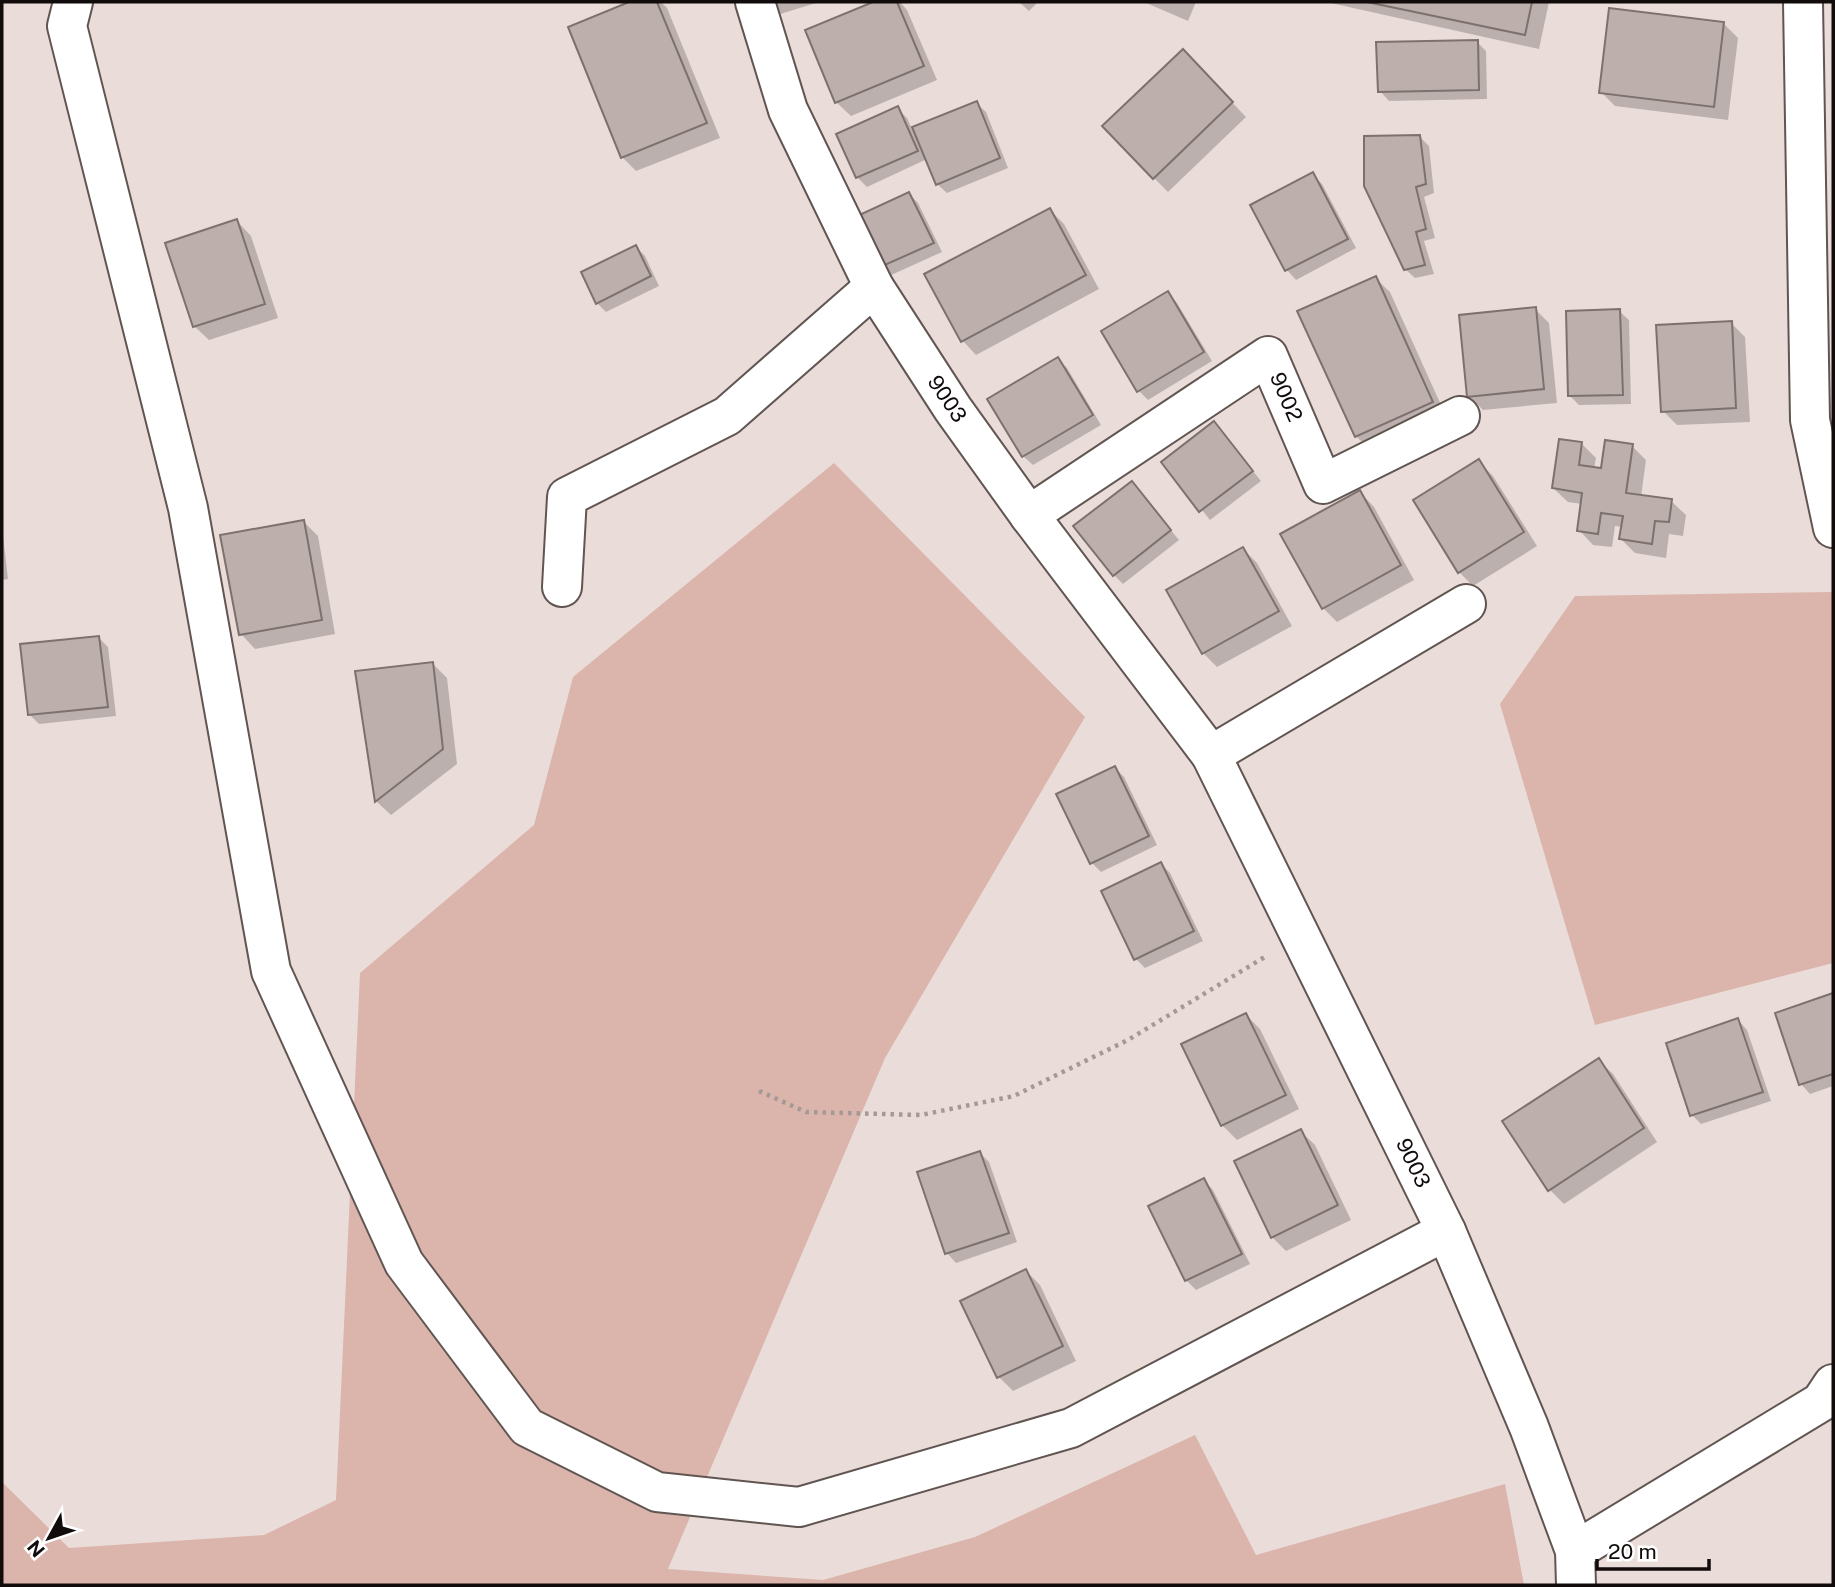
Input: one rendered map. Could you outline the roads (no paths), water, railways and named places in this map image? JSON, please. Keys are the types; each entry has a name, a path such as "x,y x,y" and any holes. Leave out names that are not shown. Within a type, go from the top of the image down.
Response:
{"street":[{"path":"73,2 67,26 188,508 271,971 404,1263 527,1427 657,1492 799,1507 1071,1428 1446,1231"},
{"name":"9003","path":"755,2 788,110 874,287 953,409 1029,515 1212,755 1446,1231 1529,1427 1576,1568"},
{"path":"1804,2 1810,420 1833,528"},
{"path":"562,587 567,497 727,416 874,287"},
{"name":"9002","path":"1029,515 1268,356 1323,484 1460,416"},
{"path":"1212,755 1466,604"},
{"path":"1576,1568 1821,1402 1833,1384"}]}
